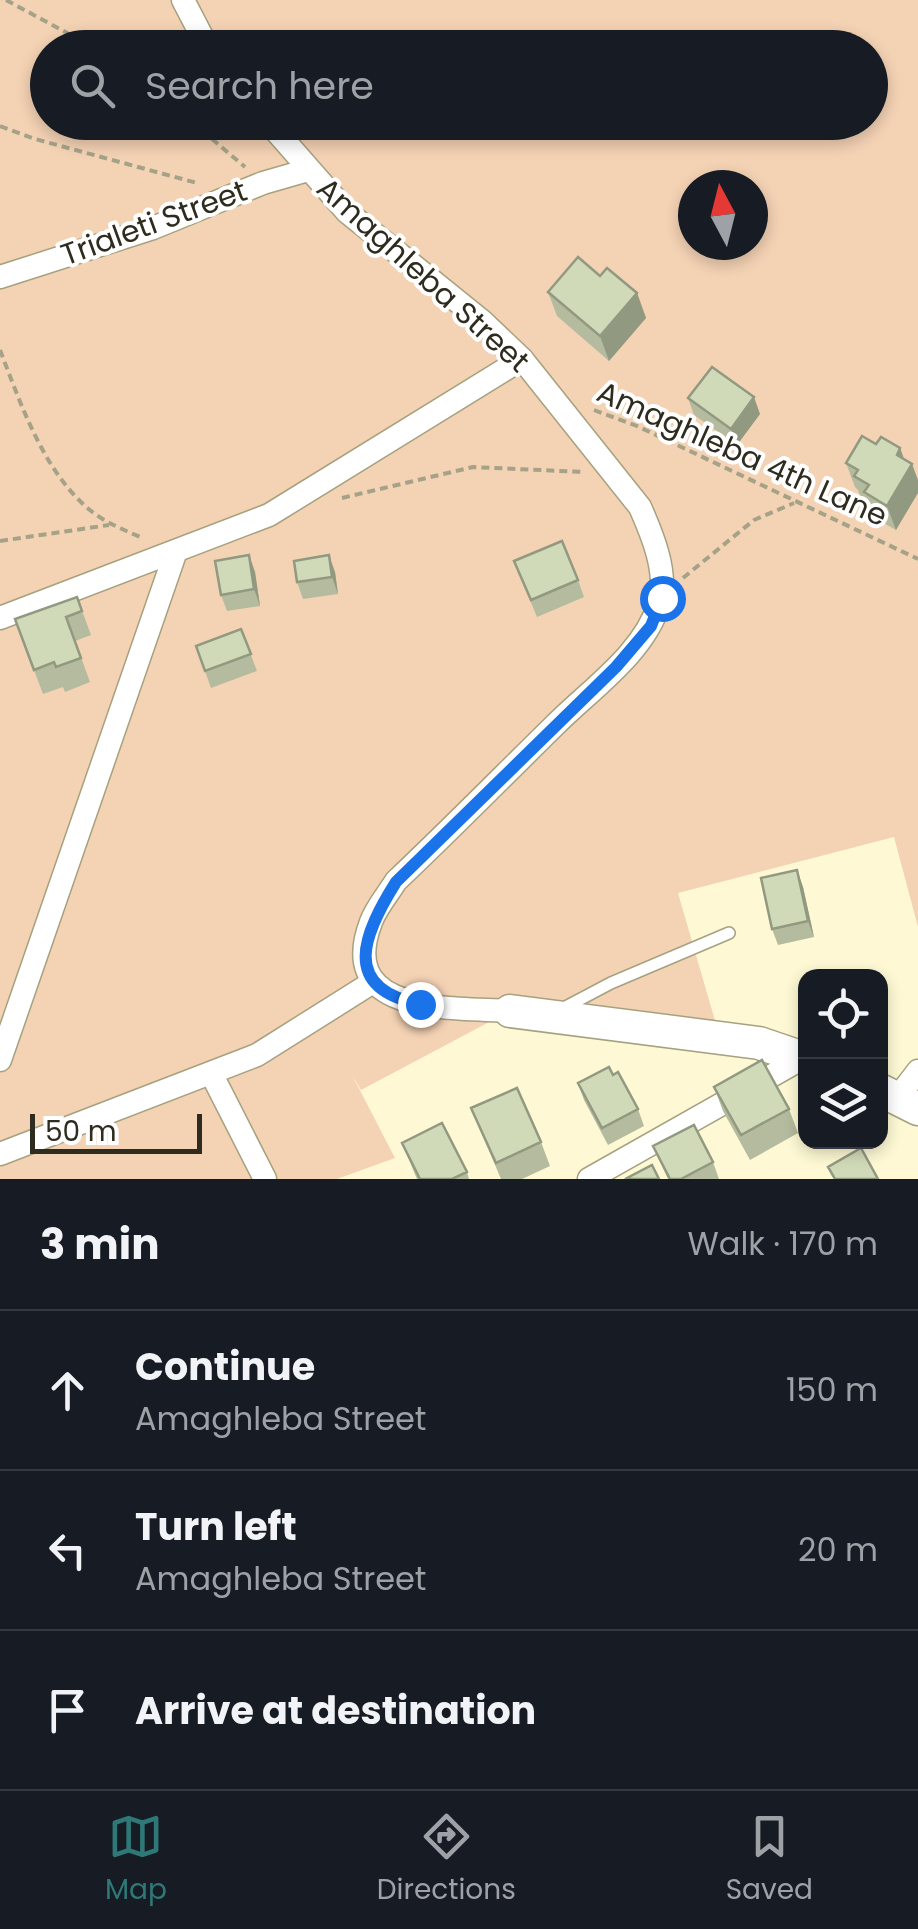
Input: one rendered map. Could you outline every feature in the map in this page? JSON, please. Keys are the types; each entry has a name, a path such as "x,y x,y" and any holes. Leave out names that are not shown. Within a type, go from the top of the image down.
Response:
{"street":[{"path":"182,0 198,30"},
{"name":"Amaghleba Street","path":"283,140 347,212 482,320 522,359 640,507 658,562 662,598"},
{"name":"Trialeti Street","path":"0,277 153,228 263,183 308,170"},
{"path":"0,618 269,516 522,359"},
{"path":"0,1060 176,551"},
{"path":"662,598 651,626 616,667 396,882 371,921 367,964 373,982 399,1000 759,1042 798,1056"},
{"path":"0,1154 258,1055 373,982"},
{"path":"588,1179 802,1059"},
{"path":"212,1073 265,1179"}],"lane":[{"path":"551,1016 570,1002 729,933"}],"path":[{"path":"6,0 61,30"},
{"path":"0,126 30,137"},
{"path":"39,140 239,195"},
{"path":"213,140 263,183"},
{"path":"0,350 35,439 80,502 111,524 176,551"},
{"name":"Amaghleba 4th Lane","path":"548,393 638,426 918,558"},
{"path":"336,500 473,467 563,469 615,476"},
{"path":"662,598 754,520 797,502"},
{"path":"0,541 111,524"}],"shaded area":[{"path":"0,0 918,0 918,927 894,837 678,893 720,1038 510,1011 361,1090 352,1075 395,1158 337,1179 0,1179"}],"building":[{"path":"578,257 600,276 607,268 637,293 600,336 548,292"},
{"path":"712,367 754,397 731,429 688,398"},
{"path":"862,436 876,444 881,437 900,448 897,455 912,464 887,506 864,492 869,485 854,476 858,470 846,463"},
{"path":"562,541 578,580 531,600 514,561"},
{"path":"249,555 254,589 221,595 215,561"},
{"path":"329,555 332,577 297,582 294,561"},
{"path":"77,597 82,611 66,617 81,658 34,670 15,619"},
{"path":"241,629 251,654 205,671 196,646"},
{"path":"797,870 808,921 772,929 761,878"},
{"path":"762,1060 789,1109 741,1135 714,1087"},
{"path":"609,1067 613,1075 618,1072 638,1109 602,1128 578,1083"},
{"path":"517,1088 541,1142 496,1163 471,1108"},
{"path":"442,1123 467,1172 452,1179 420,1179 402,1143"},
{"path":"694,1125 713,1162 681,1179 670,1179 653,1146"},
{"path":"862,1149 878,1179 835,1179 828,1167"},
{"path":"652,1165 659,1179 625,1179"}],"route":[{"path":"420,1004 384,993 373,982 366,945 371,921 396,882 616,667 651,626 662,598"}]}
